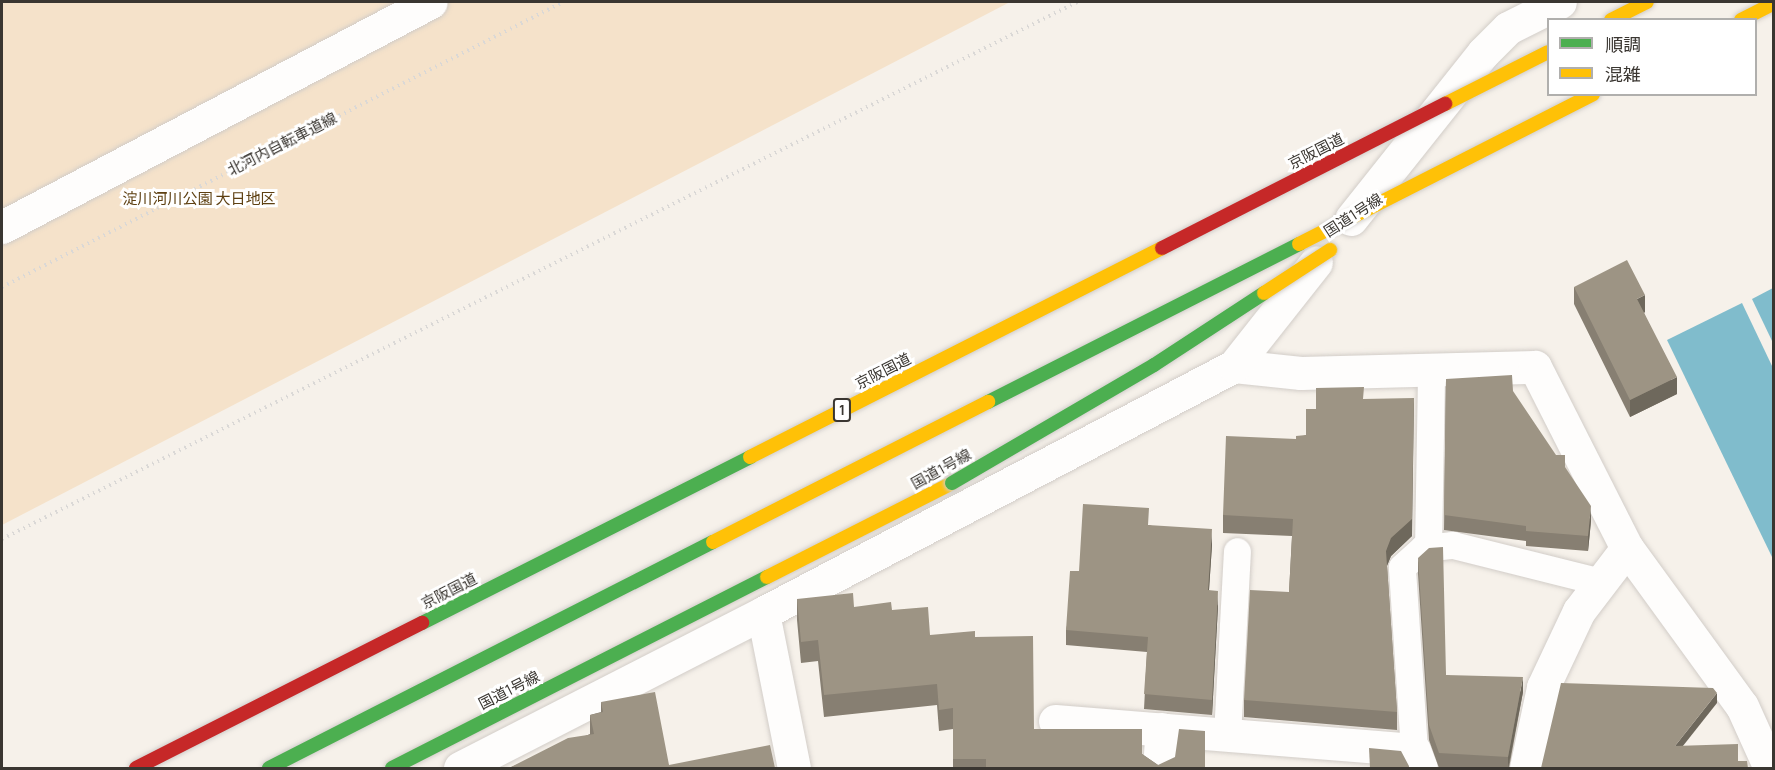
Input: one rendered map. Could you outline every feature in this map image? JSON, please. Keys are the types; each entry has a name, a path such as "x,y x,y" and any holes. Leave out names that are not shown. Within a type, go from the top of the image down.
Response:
{"highway":[{"path":"1615,18 1647,2"},
{"path":"1745,18 1773,3"},
{"name":"京阪国道","path":"136,768 1547,53"},
{"path":"269,768 1589,96"},
{"name":"国道1号線","path":"392,768 952,483 1154,365 1479,152"}],"street":[{"path":"2,227 431,2"},
{"path":"460,768 763,613 1234,366 1483,53 1508,28 1560,2"},
{"path":"1234,366 1301,373 1535,367 1627,548 1742,706 1770,768"},
{"path":"1526,768 1543,687 1579,611 1627,548"},
{"path":"763,613 794,768"},
{"path":"1055,721 1227,735 1418,759"},
{"path":"1159,768 1162,729"}],"lane":[{"path":"1428,548 1431,370"},
{"path":"1418,759 1402,567 1428,548 1453,545 1601,582"},
{"path":"1227,735 1237,551"}],"path":[{"name":"北河内自転車道線","path":"2,287 563,2"},
{"path":"2,540 1077,2"}],"green space":[{"name":"淀川河川公園 大日地区","path":"2,2 1010,2 2,525"}],"water":[{"path":"1773,288 1773,343 1752,299"},
{"path":"1742,303 1773,368 1773,559 1667,340"}],"building":[{"path":"1627,260 1645,295 1637,299 1677,377 1630,400 1574,287"},
{"path":"1512,375 1513,391 1556,455 1565,455 1565,467 1591,506 1588,536 1526,531 1526,526 1444,515 1446,379"},
{"path":"1364,387 1363,399 1414,398 1412,519 1391,538 1386,551 1397,712 1244,700 1250,590 1289,592 1293,519 1223,515 1226,436 1296,439 1296,436 1306,435 1306,409 1316,409 1316,388"},
{"path":"1083,504 1149,508 1148,525 1212,529 1208,590 1218,591 1212,700 1144,694 1148,637 1066,630 1070,571 1079,571"},
{"path":"1443,547 1446,675 1523,677 1508,757 1439,753 1429,725 1418,558 1429,548"},
{"path":"853,593 854,607 891,602 892,610 928,607 930,635 975,631 975,637 1033,636 1034,729 1142,729 1142,754 1158,765 1175,757 1179,729 1205,731 1205,768 986,768 986,759 953,759 953,708 939,710 937,684 824,695 818,640 801,642 797,599"},
{"path":"1561,683 1713,688 1717,693 1675,746 1738,744 1738,761 1747,761 1748,768 1541,768"},
{"path":"655,692 669,765 770,745 775,768 509,768 568,738 594,734 590,715 603,712 601,702"},
{"path":"1369,748 1401,751 1409,768 1370,768"}],"traffic: fast":[{"path":"988,402 1299,244"},
{"path":"952,483 1154,365 1264,293"},
{"path":"422,623 750,457"},
{"path":"269,768 713,542"},
{"path":"392,768 767,577"}],"traffic: slow":[{"path":"1615,18 1647,2"},
{"path":"1745,18 1774,3"},
{"path":"1445,104 1547,53"},
{"path":"1299,244 1589,96"},
{"path":"750,457 1162,248"},
{"path":"1264,293 1330,250"},
{"path":"713,542 988,402"},
{"path":"767,577 952,483"}],"traffic: jam":[{"path":"1162,248 1445,104"},
{"path":"136,768 422,623"}]}
